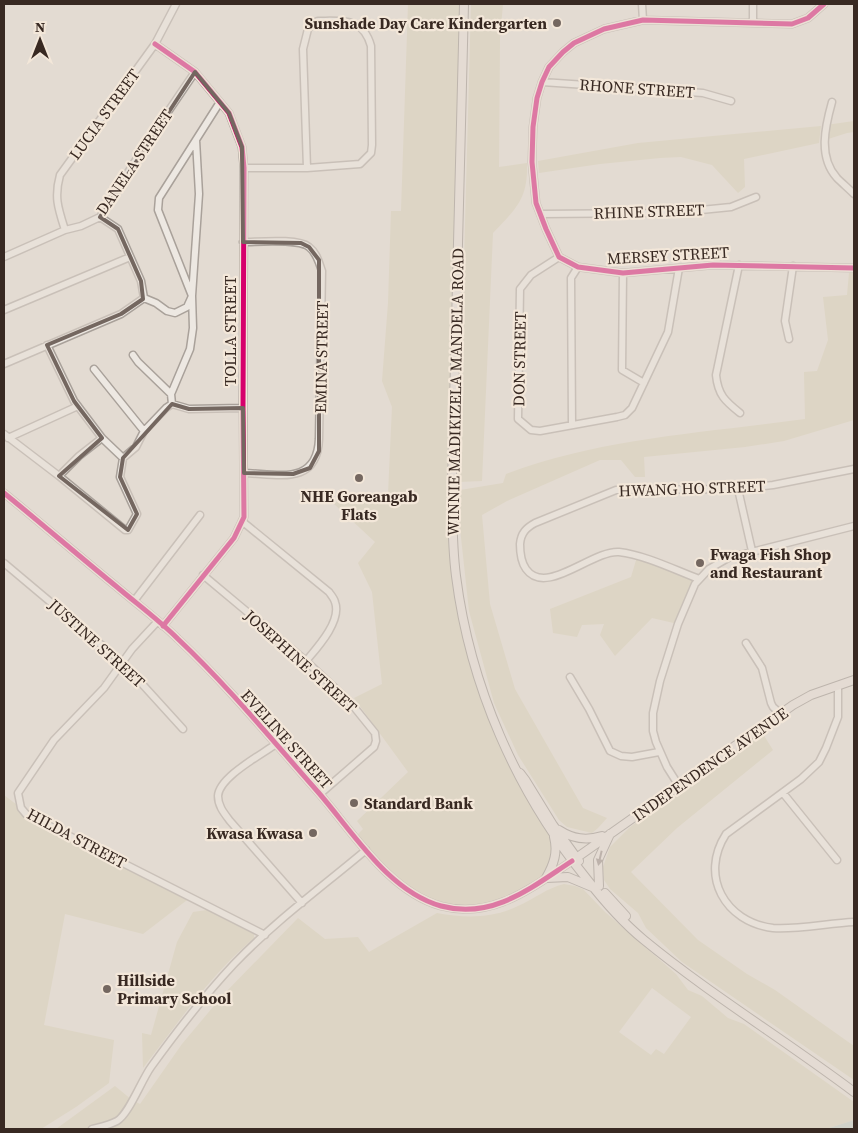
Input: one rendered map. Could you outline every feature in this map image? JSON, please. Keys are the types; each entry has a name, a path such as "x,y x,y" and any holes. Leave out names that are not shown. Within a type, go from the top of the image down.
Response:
{"main road":[{"name":"WINNIE MADIKIZELA MANDELA ROAD","path":"464,4 452,483 454,549 460,601 481,687 499,734 522,783 552,834 596,887 657,950 689,975 813,1061 854,1092"},
{"name":"INDEPENDENCE AVENUE","path":"574,859 810,695 854,680"},
{"name":"WINNIE MADIKIZELA MANDELA ROAD","path":"517,769 574,859"},
{"path":"553,825 566,835 578,839 595,838 611,832"},
{"path":"546,878 568,877 596,887 598,860 611,832"},
{"path":"546,878 556,856 552,834"}],"street":[{"name":"LUCIA STREET","path":"65,230 56,202 56,188 60,175 155,44 176,4"},
{"path":"642,4 643,20"},
{"path":"753,4 753,23"},
{"path":"558,256 540,214 534,189 532,128 542,82 549,68 563,52 574,43 604,29 643,20 792,24 808,18 824,4"},
{"path":"244,168 306,168 360,164 371,153 371,46 369,38 358,25 346,21 318,21 313,23 308,29 305,40 303,49 306,168"},
{"name":"TOLLA STREET","path":"155,44 195,72 229,113 242,147 244,168 242,408 245,506 243,522 234,538 161,624"},
{"name":"DANELA STREET","path":"4,257 100,217 146,144 195,72"},
{"name":"RHONE STREET","path":"542,82 703,93 731,101"},
{"path":"144,298 156,303 167,311 176,313 181,312 187,307 192,296 158,210 159,198 220,102"},
{"path":"832,102 827,119 825,140 828,162 837,178 854,194"},
{"path":"172,404 171,394 190,349 193,328 192,296 199,194 196,139"},
{"name":"RHINE STREET","path":"540,214 691,211 730,206 756,197"},
{"path":"100,217 118,229 141,281 144,298"},
{"name":"EMINA STREET","path":"243,242 300,243 309,247 316,255 322,271 319,451 310,468 301,473 244,473"},
{"name":"MERSEY STREET","path":"558,256 578,267 623,273 713,265 854,268"},
{"name":"DON STREET","path":"558,256 531,275 520,289 518,419 531,430 540,431 625,414 632,408 668,332 679,268"},
{"path":"4,310 130,257"},
{"path":"739,265 716,375 717,386 721,396 740,413"},
{"path":"789,339 785,321 793,266"},
{"path":"572,424 571,278 578,267"},
{"path":"623,273 622,370 644,383"},
{"path":"4,364 121,314 144,298"},
{"path":"48,345 68,390 78,406 102,438 123,458"},
{"path":"133,355 171,394"},
{"path":"94,369 144,431"},
{"path":"6,436 59,476 104,514 125,530 128,530 137,514 120,477 123,458 136,447 144,431 172,404 189,408 242,408"},
{"path":"6,436 78,406"},
{"path":"59,476 79,456 102,438"},
{"name":"HWANG HO STREET","path":"699,579 654,562 619,552 602,555 558,576 540,578 530,574 523,564 520,549 522,534 535,522 616,490 738,489 774,485 854,469"},
{"path":"738,489 752,551"},
{"name":"EVELINE STREET","path":"4,493 161,624 199,660 320,794 366,850 410,892 427,901 456,909 493,906 512,899 574,859"},
{"path":"134,601 200,516"},
{"path":"243,522 329,592 336,603 335,616 330,628 306,661"},
{"path":"678,786 659,752 653,730 653,713 678,624 691,590 709,569 721,561 752,551 854,526"},
{"name":"JUSTINE STREET","path":"4,563 123,663 183,729"},
{"name":"JOSEPHINE STREET","path":"203,575 306,661 350,702 375,733 374,747 320,794"},
{"name":"HILDA STREET","path":"161,624 132,649 104,688 49,747 18,794 21,808 26,814 265,935"},
{"path":"746,643 762,668 771,703 781,714"},
{"path":"570,677 610,751 621,756 632,757 659,752"},
{"path":"838,686 838,718 824,753 810,771 726,834 716,854 714,873 716,886 720,894 741,916 767,926 781,928 854,922"},
{"path":"276,744 223,784 218,794 219,802 222,811 230,821 302,904"},
{"path":"783,792 837,860"},
{"path":"92,1129 117,1121 126,1114 144,1077 164,1049 229,970 265,935 366,850"}],"highlighted area":[{"path":"195,72 229,113 242,147 243,242 301,243 309,247 319,260 319,451 310,468 293,474 244,473 243,408 189,409 172,404 123,458 120,477 137,514 128,530 59,476 102,438 74,401 47,345 121,314 143,299 141,281 118,229 100,217"}],"shaded area":[{"path":"408,4 464,4 452,483 460,601 490,713 552,833 555,847 546,878 493,906 456,909 410,892 356,836 363,829 357,821 408,772 354,698 382,684 372,592 358,563 375,542 334,504 346,494 388,494 392,407 382,381 388,303 391,211 401,211"},
{"path":"471,4 503,4 500,37 499,167 527,163 527,176 523,195 519,202 493,233 482,481 458,482"},
{"path":"854,121 854,132 825,140 826,125"},
{"path":"821,126 819,143 744,159 745,187 738,193 712,165 681,157 600,164 539,173 538,161 638,143"},
{"path":"849,273 854,273 854,420 784,441 745,447 644,457 645,477 635,477 621,460 600,460 507,501 482,515 490,604 515,689 583,808 607,818 592,833 567,827 559,820 518,755 494,703 469,611 459,519 460,490 503,483 506,474 542,462 616,444 805,419 804,372 817,371 828,340 823,297 847,295"},
{"path":"637,557 699,579 678,624 652,618 615,656 600,635 604,624 582,625 577,637 553,633 550,609 631,577"},
{"path":"763,734 773,750 677,828 631,872 698,940 747,974 775,990 854,1046 854,1080 682,962 646,928 638,913 610,889 604,880 603,867 610,847 629,828 652,810 688,789"},
{"path":"4,795 26,814 191,897 143,934 65,914 44,1025 114,1040 109,1083 41,1129 4,1129"},
{"path":"564,884 583,889 605,912 676,974 688,990 702,996 728,1018 744,1024 854,1102 854,1120 826,1129 56,1129 115,1086 140,1104 182,1044 223,995 298,918 325,939 358,937 369,952 437,913 457,916 478,916 498,913 518,906","holes":["652,988 691,1017 664,1054 656,1049 651,1055 619,1032"]},
{"path":"207,910 254,934 254,938 238,952 209,984 143,1068 142,1033 151,1035 177,942 193,912"},
{"path":"854,1120 854,1129 826,1129"}],"cycle path":[{"path":"824,4 808,18 792,24 643,20 604,29 574,43 549,67 537,98 533,127 532,162 536,203 559,257 578,267 623,273 713,265 854,268"},
{"path":"155,44 195,72 229,113 242,147 244,168 244,517 234,538 163,626"},
{"path":"4,493 171,632 267,733 358,842 388,874 404,887 422,898 441,906 478,909 511,899 572,861"}],"place":[{"name":"Sunshade Day Care Kindergarten","path":"557,23"},
{"name":"NHE Goreangab Flats","path":"359,478"},
{"name":"Fwaga Fish Shop and Restaurant","path":"700,563"},
{"name":"Standard Bank","path":"354,803"},
{"name":"Kwasa Kwasa","path":"313,833"},
{"name":"Hillside Primary School","path":"107,989"}]}
